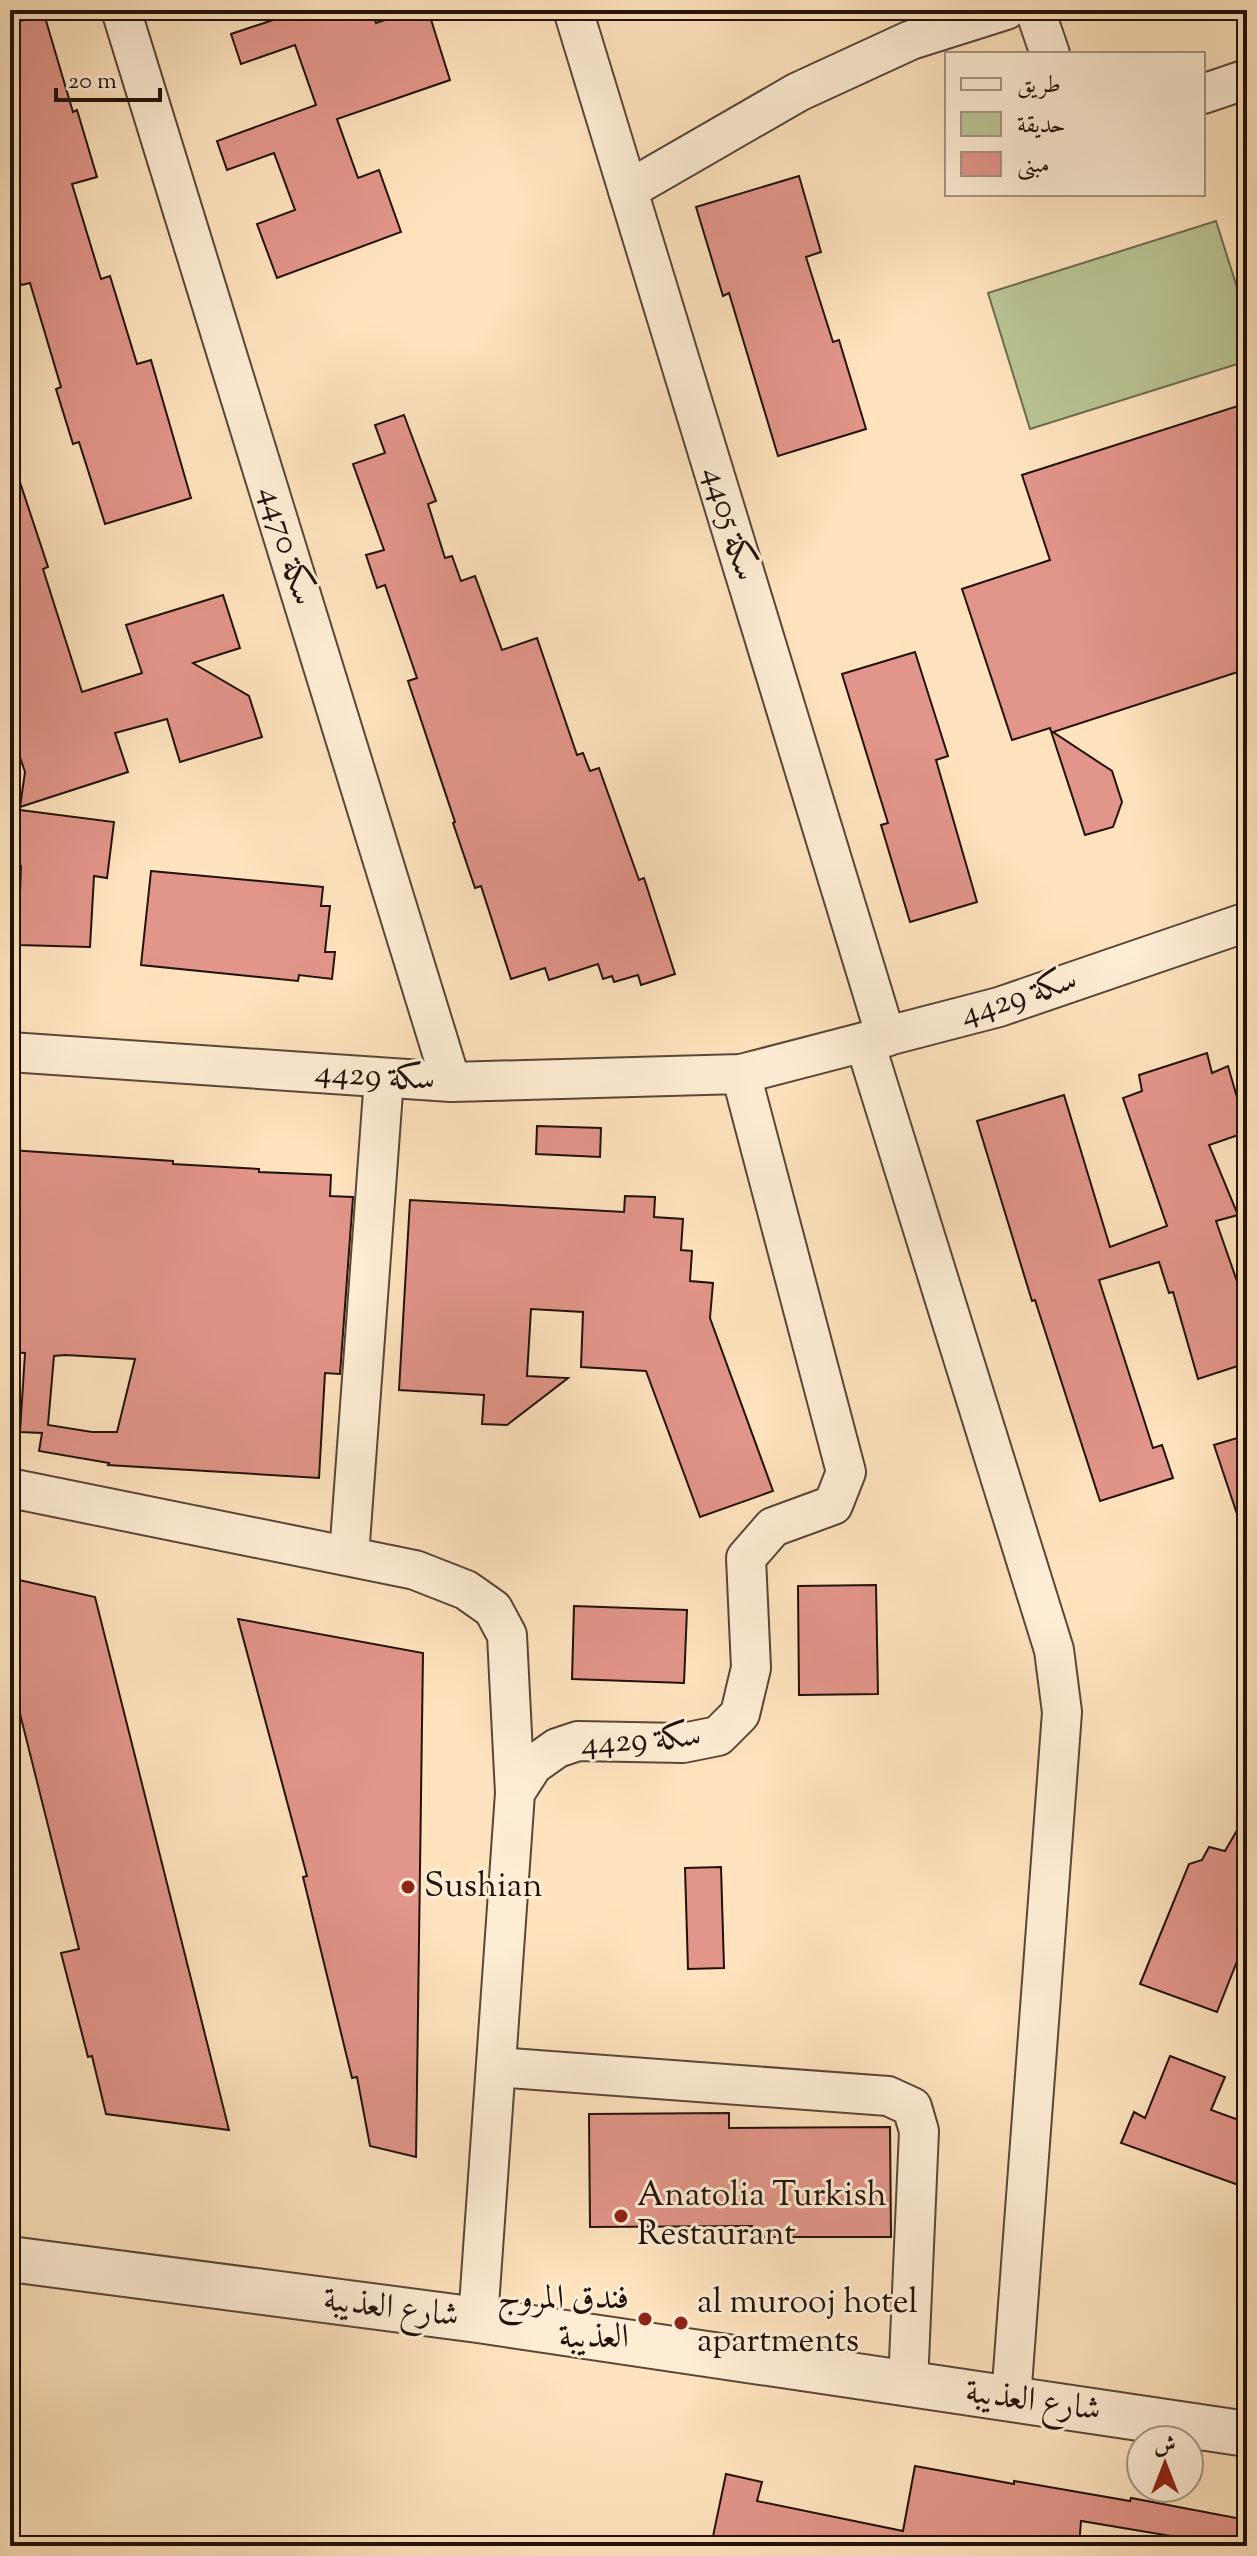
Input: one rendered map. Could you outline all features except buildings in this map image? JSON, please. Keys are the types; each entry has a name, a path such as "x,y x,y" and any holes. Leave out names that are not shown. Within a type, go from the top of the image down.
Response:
{"street":[{"name":"سكة 4470","path":"121,10 451,1082"},
{"name":"سكة 4405","path":"573,10 1054,1650 1062,1712 1011,2399"},
{"path":"628,190 798,92 911,40 1006,10"},
{"path":"1035,10 1049,52"},
{"path":"1205,93 1247,79"},
{"name":"سكة 4429","path":"10,1052 451,1082 741,1074 999,1007 1247,922"},
{"name":"سكة 4429","path":"515,1793 533,1765 557,1748 578,1741 683,1743 718,1736 740,1714 751,1668 746,1558 773,1527 833,1505 846,1472 741,1074"},
{"path":"349,1556 384,1078"},
{"path":"10,1488 415,1570 466,1590 493,1609 507,1635 515,1793 478,2320"},
{"path":"496,2067 888,2096 912,2107 919,2131 908,2384"},
{"name":"شارع العذيبة","path":"10,2259 478,2320 1247,2434"}],"green space":[{"path":"1216,221 1247,319 1247,361 1030,429 988,293"}],"place":[{"name":"Sushian","path":"408,1887"},
{"name":"Anatolia Turkish Restaurant","path":"621,2216"},
{"name":"فندق المروج العذيبة","path":"645,2319"},
{"name":"al murooj hotel apartments","path":"681,2323"}]}
